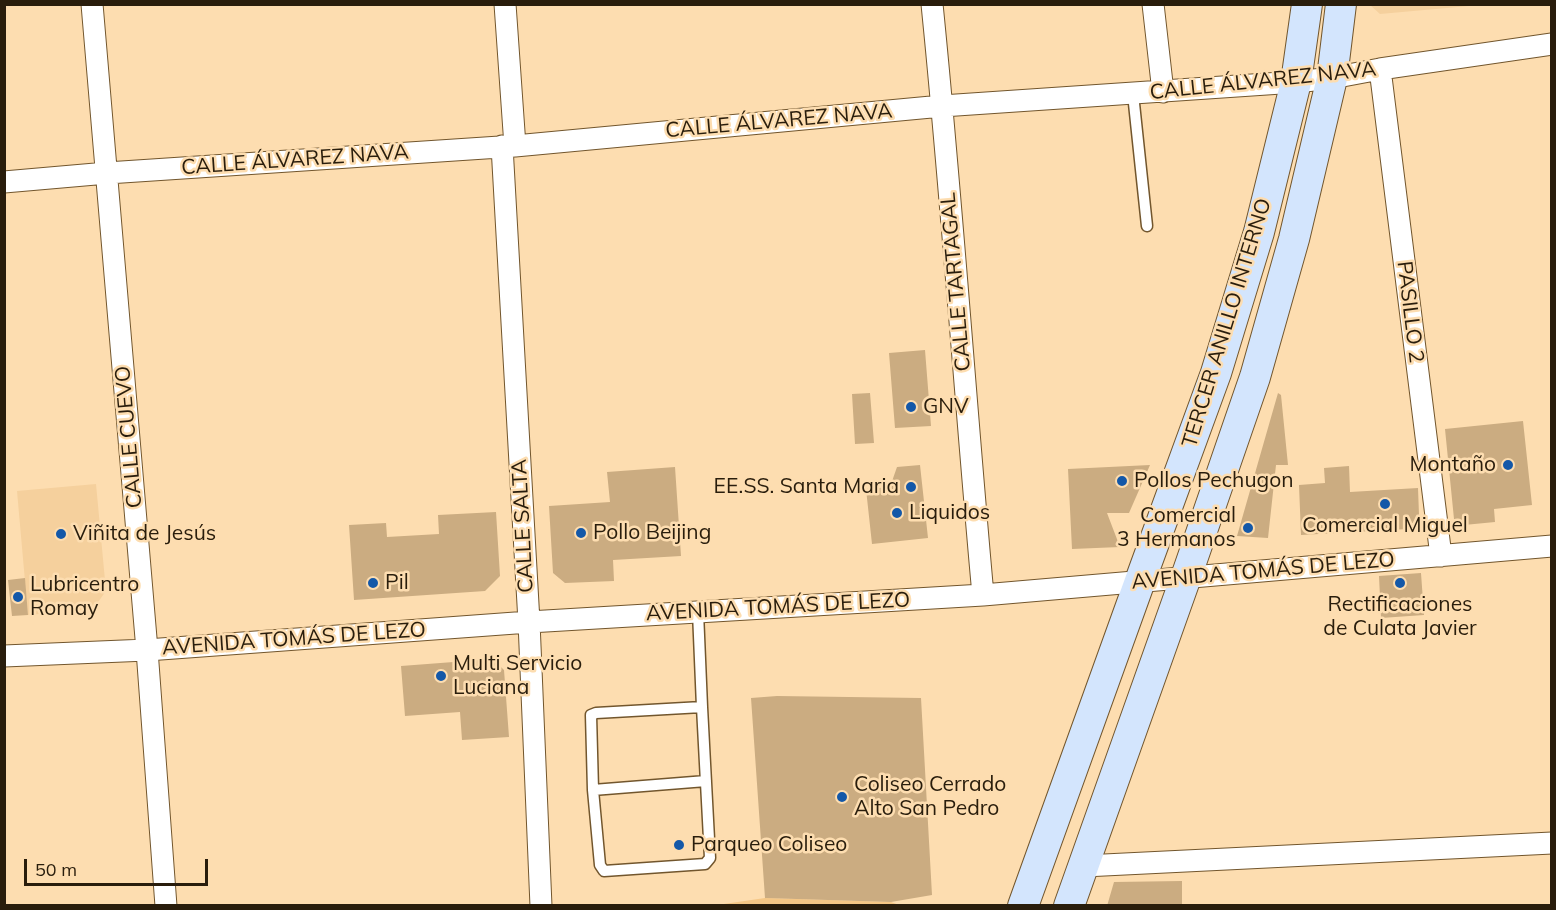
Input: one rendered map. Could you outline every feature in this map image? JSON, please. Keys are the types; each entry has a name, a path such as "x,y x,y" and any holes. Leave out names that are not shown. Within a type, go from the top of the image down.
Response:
{"main road":[{"name":"TERCER ANILLO INTERNO","path":"1024,906 1216,373 1259,232 1296,82 1307,4"},
{"name":"TERCER ANILLO INTERNO","path":"1069,906 1259,365 1294,239 1332,78 1341,4"},
{"path":"1177,479 1182,487 1198,495 1216,491"},
{"path":"1116,650 1130,644 1139,645 1152,653 1157,660"}],"street":[{"name":"CALLE CUEVO","path":"92,4 147,650 166,906"},
{"name":"CALLE SALTA","path":"505,4 508,146 541,906"},
{"name":"CALLE TARTAGAL","path":"932,4 983,595"},
{"path":"1153,4 1163,92"},
{"name":"CALLE ÁLVAREZ NAVA","path":"4,182 508,146 942,106 1296,82 1551,44"},
{"name":"PASILLO 2","path":"1380,69 1441,556"},
{"name":"AVENIDA TOMÁS DE LEZO","path":"4,656 147,650 529,622 983,595 1551,546"},
{"path":"1084,866 1551,843"}],"lane":[{"path":"1133,94 1147,226"},
{"path":"698,612 710,858 705,864 602,869 593,790 591,716 593,714 702,707"},
{"path":"593,790 706,781"}],"shaded area":[{"path":"1370,5 1480,5 1380,14"},
{"name":"Viñita de Jesús","path":"96,484 106,591 93,609 28,615 17,491"},
{"path":"765,898 891,902 899,905 717,905"}],"building":[{"name":"GNV","path":"925,350 931,426 895,428 889,353"},
{"path":"870,393 874,443 855,444 852,394"},
{"path":"1278,393 1281,395 1288,465 1276,465 1268,538 1237,536"},
{"path":"1523,421 1532,505 1494,509 1495,522 1464,525 1454,519 1445,429"},
{"name":"Liquidos","path":"920,465 928,538 872,544 866,489 890,487 897,467"},
{"path":"1150,465 1129,513 1107,513 1120,547 1072,549 1068,469"},
{"path":"1349,466 1350,492 1418,488 1419,515 1408,529 1301,535 1299,485 1325,483 1324,468"},
{"path":"675,467 681,556 613,560 614,581 565,583 553,573 549,506 610,502 607,472"},
{"path":"496,512 500,576 485,591 354,600 349,525 386,523 387,537 439,534 438,515"},
{"path":"1421,573 1424,615 1381,618 1379,576"},
{"name":"Lubricentro Romay","path":"25,578 28,615 12,616 8,580"},
{"path":"493,659 504,670 509,737 462,740 460,712 405,716 401,666"},
{"name":"Coliseo Cerrado Alto San Pedro","path":"777,696 921,698 932,895 891,902 765,898 751,698"},
{"path":"1182,881 1182,906 1107,906 1114,882"}],"place":[{"name":"GNV","path":"911,407"},
{"name":"Montaño","path":"1508,465"},
{"name":"Pollos Pechugon","path":"1122,481"},
{"name":"EE.SS. Santa Maria","path":"911,487"},
{"name":"Comercial Miguel","path":"1385,504"},
{"name":"Liquidos","path":"897,513"},
{"name":"Comercial 3 Hermanos","path":"1248,528"},
{"name":"Pollo Beijing","path":"581,533"},
{"name":"Viñita de Jesús","path":"61,534"},
{"name":"Pil","path":"373,583"},
{"name":"Rectificaciones de Culata Javier","path":"1400,583"},
{"name":"Lubricentro Romay","path":"18,597"},
{"name":"Multi Servicio Luciana","path":"441,676"},
{"name":"Coliseo Cerrado Alto San Pedro","path":"842,797"},
{"name":"Parqueo Coliseo","path":"679,845"}]}
